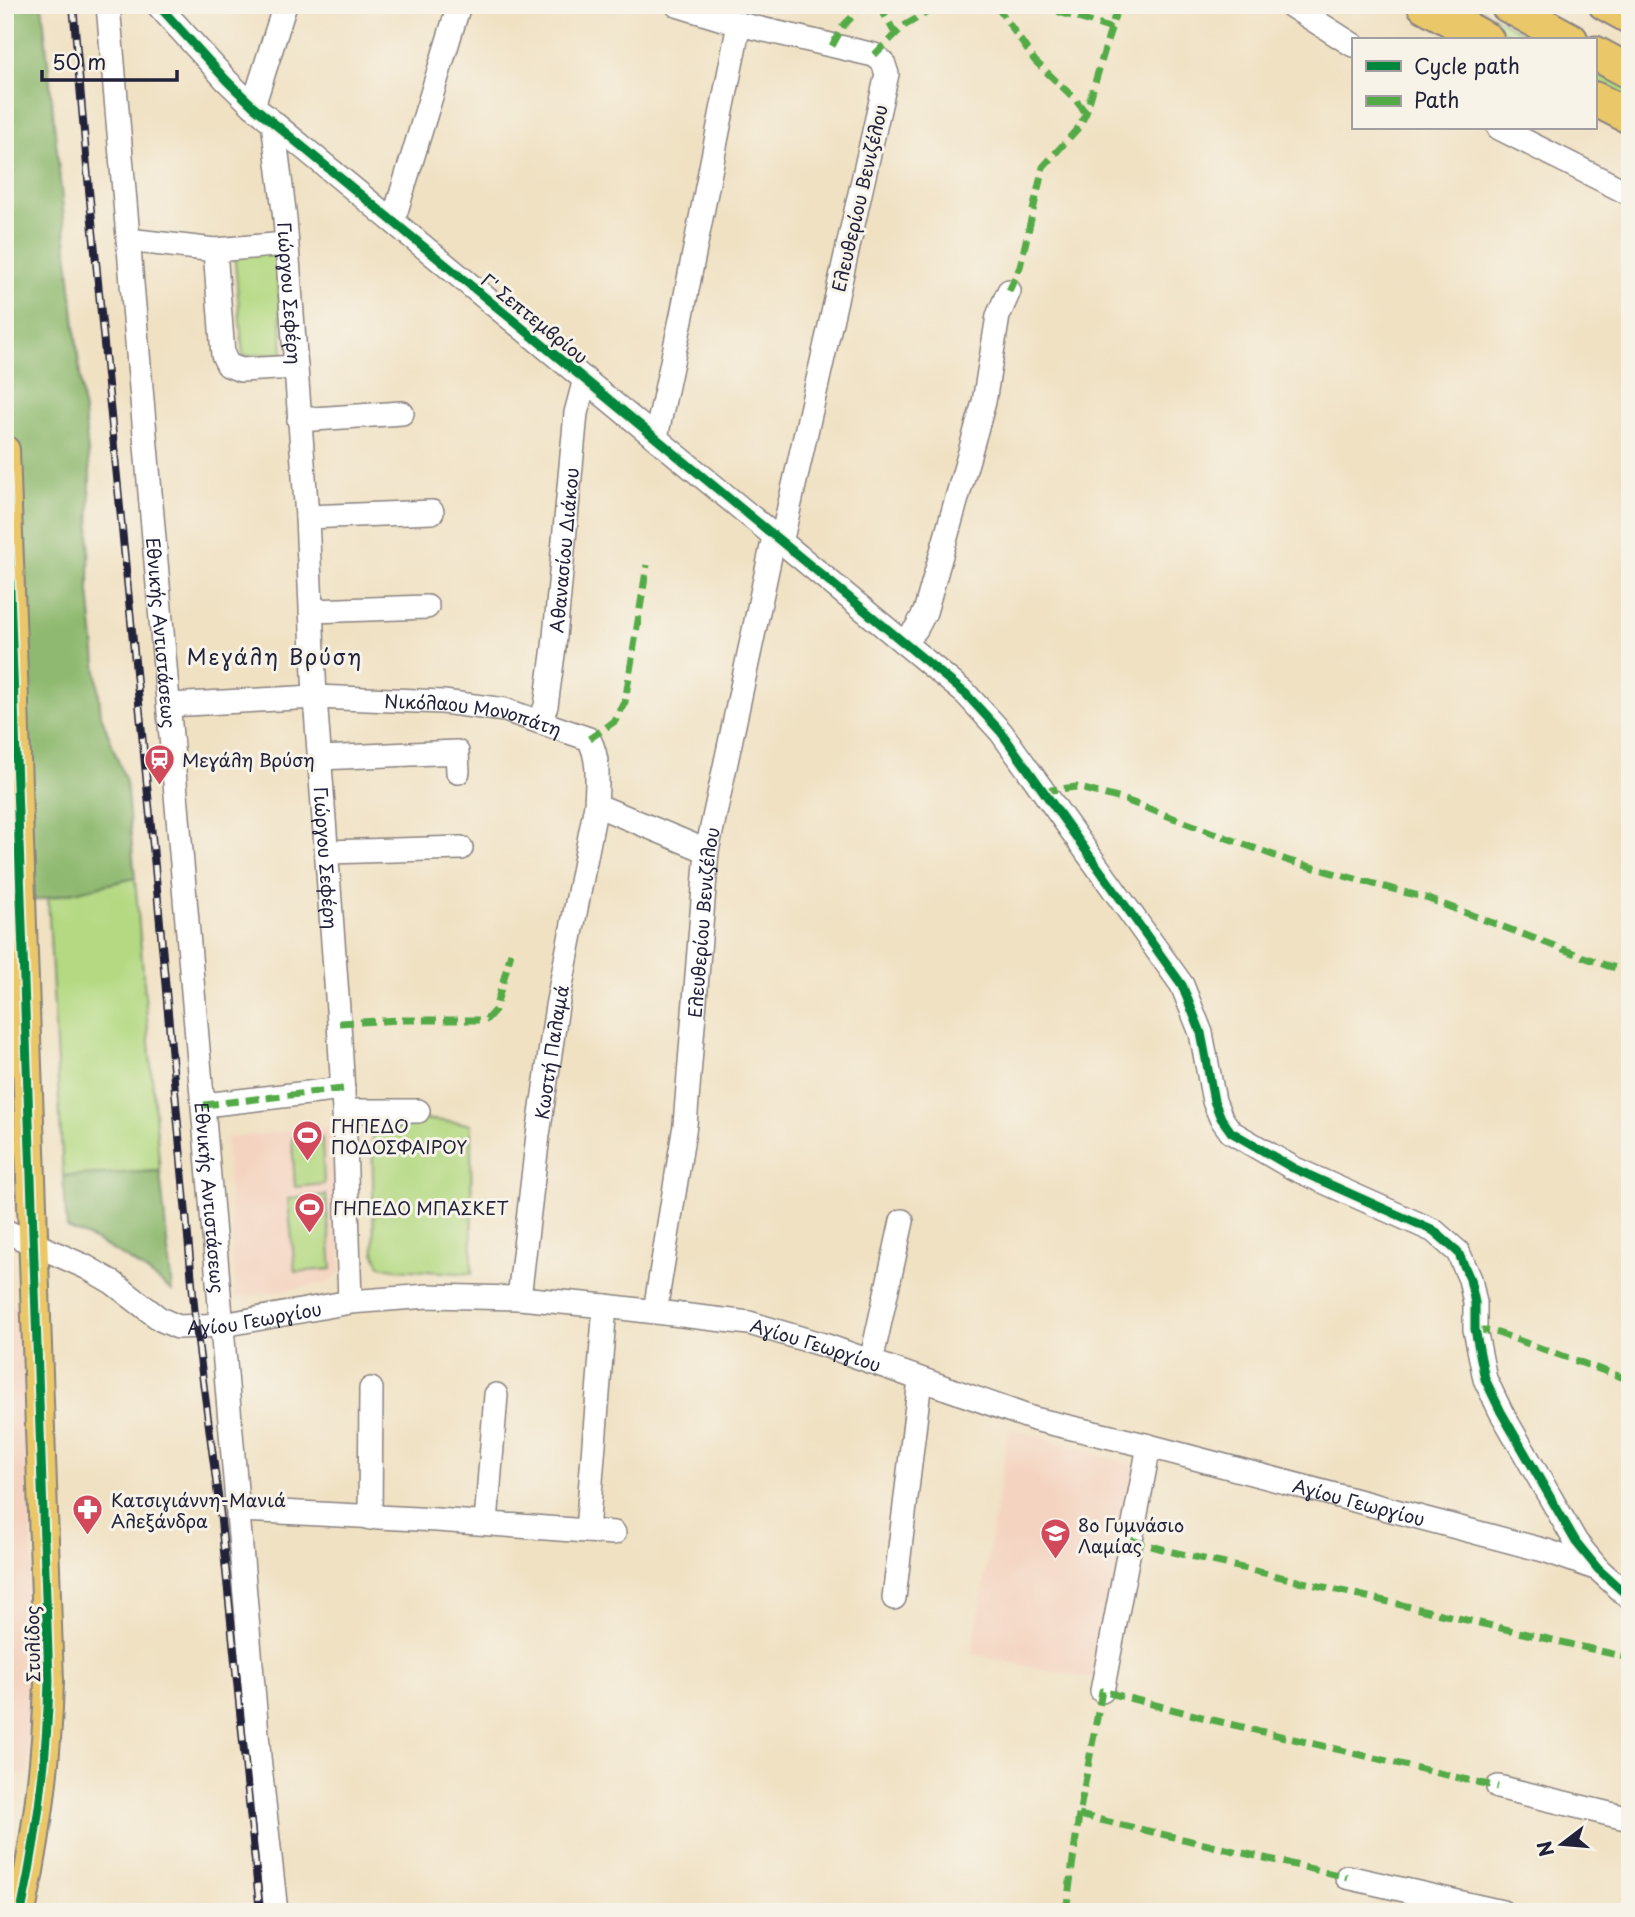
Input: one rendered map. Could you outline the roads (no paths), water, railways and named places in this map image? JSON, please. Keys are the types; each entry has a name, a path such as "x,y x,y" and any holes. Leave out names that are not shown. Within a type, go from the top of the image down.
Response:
{"highway":[{"path":"1424,5 1483,38"},
{"path":"1507,5 1567,38"},
{"path":"1596,54 1630,72"},
{"path":"1596,100 1630,117"}],"main road":[{"path":"1603,5 1630,20"},
{"name":"Στυλίδος","path":"5,450 11,805 33,1242 49,1681 47,1740 34,1841 21,1912"}],"street":[{"name":"Εθνικής Αντιστάσεως","path":"108,5 260,1757 276,1912"},
{"name":"Γ' Σεπτεμβρίου","path":"158,5 253,106 904,642 985,713 1182,985 1201,1033 1214,1101 1231,1132 1293,1168 1434,1231 1458,1252 1470,1279 1475,1303 1475,1329 1485,1379 1554,1506 1576,1542 1598,1569"},
{"path":"253,106 285,5"},
{"path":"393,221 459,5"},
{"name":"Ελευθερίου Βενιζέλου","path":"656,1311 685,1125 707,851 887,74 883,62 874,55 739,24 677,5"},
{"path":"1290,5 1352,44"},
{"path":"656,437 739,24"},
{"name":"Γιώργου Σεφέρη","path":"273,122 280,160 307,517 315,697 344,1100 349,1303"},
{"path":"1503,130 1630,194"},
{"path":"128,240 215,250 286,244"},
{"path":"215,250 223,355 228,365 241,370 296,367"},
{"path":"904,642 916,629 925,612 984,402 998,316 1009,291"},
{"name":"Αθανασίου Διάκου","path":"540,721 546,706 554,647 576,413 585,379"},
{"path":"299,420 402,413"},
{"path":"307,517 432,512"},
{"path":"312,611 427,607"},
{"name":"Νικόλαου Μονοπάτη","path":"169,705 315,697 411,699 505,710 589,738 595,749 597,764 596,805"},
{"path":"320,758 457,752 458,772"},
{"path":"596,805 707,851"},
{"name":"Κωστή Παλαμά","path":"519,1298 538,1135 557,1006 596,805"},
{"path":"328,852 461,848"},
{"path":"204,1105 344,1100 418,1111"},
{"path":"871,1362 902,1221"},
{"name":"Αγίου Γεωργίου","path":"5,1231 86,1267 112,1282 170,1324 190,1327 223,1325 349,1303 428,1296 519,1298 749,1323 783,1332 1034,1419 1149,1446 1547,1551 1598,1569"},
{"path":"587,1531 605,1306"},
{"path":"894,1598 920,1380"},
{"path":"370,1518 371,1389"},
{"path":"486,1523 496,1395"},
{"path":"1102,1691 1149,1446"},
{"path":"239,1510 614,1532"},
{"path":"1598,1569 1630,1598"},
{"path":"1498,1787 1630,1819"},
{"path":"1347,1877 1502,1912"}],"railway":[{"path":"73,5 196,1327 220,1511 260,1912"}],"place":[{"name":"Μεγάλη Βρύση","path":"159,786"},
{"name":"ΓΗΠΕΔΟ ΠΟΔΟΣΦΑΙΡΟΥ","path":"308,1162"},
{"name":"ΓΗΠΕΔΟ ΜΠΑΣΚΕΤ","path":"310,1234"},
{"name":"Κατσιγιάννη-Μανιά Αλεξάνδρα","path":"88,1536"},
{"name":"8ο Γυμνάσιο Λαμίας","path":"1055,1561"}],"district":[{"name":"Μεγάλη Βρύση","path":"275,656"}]}
